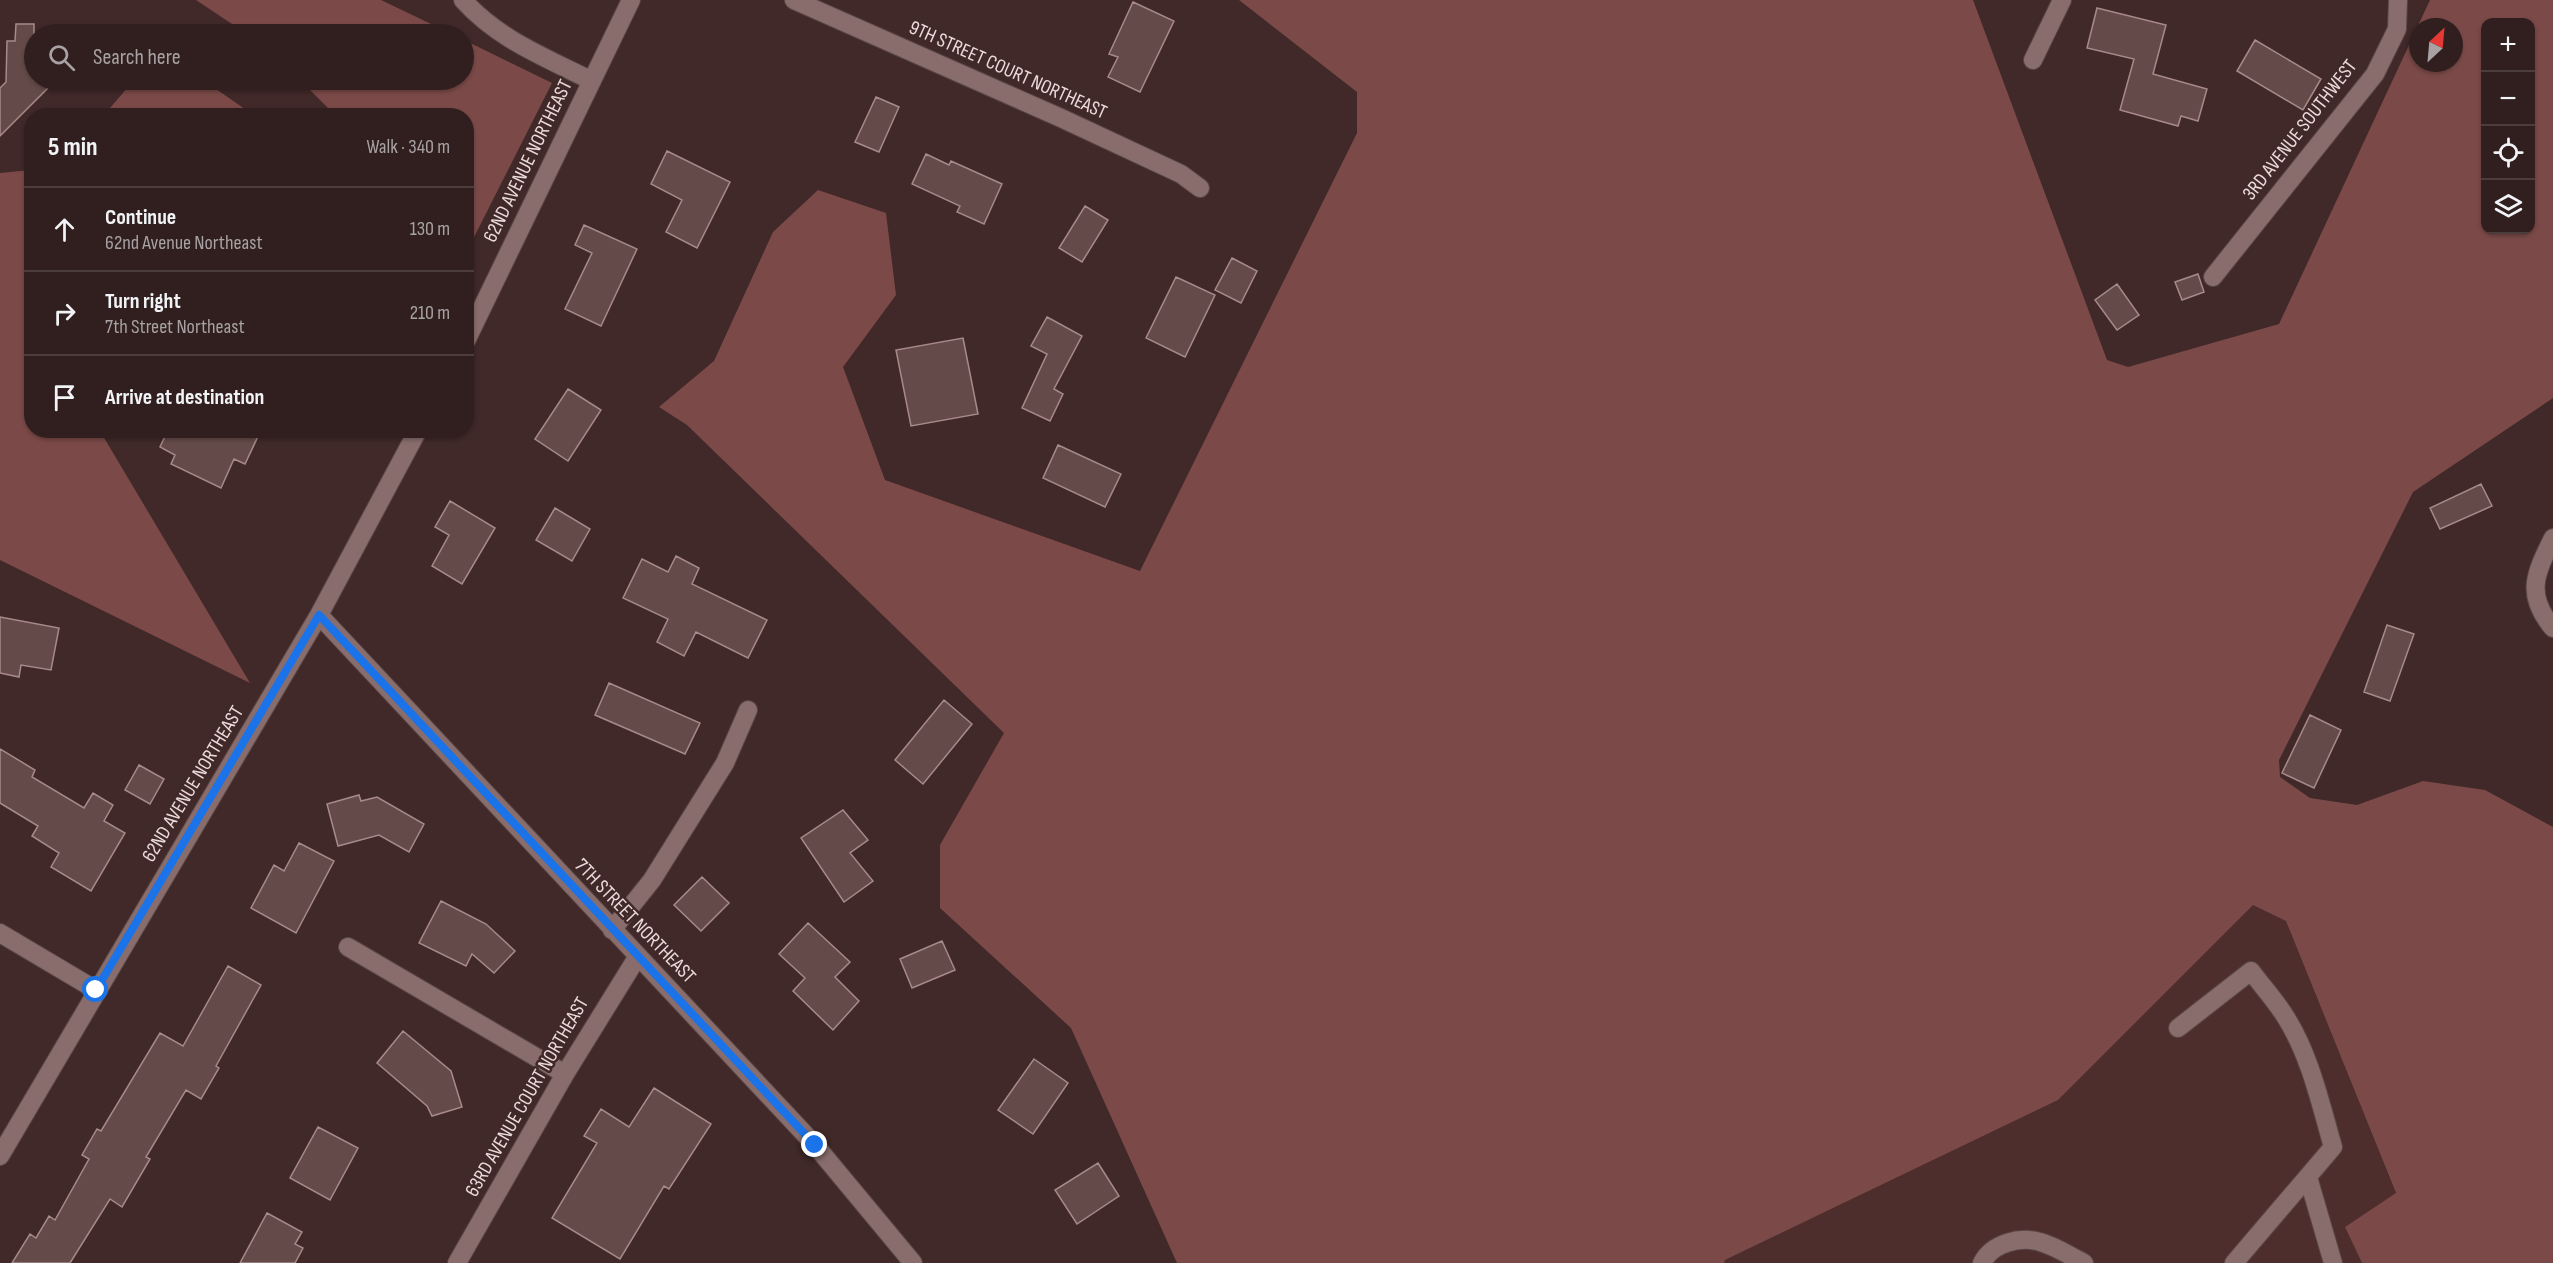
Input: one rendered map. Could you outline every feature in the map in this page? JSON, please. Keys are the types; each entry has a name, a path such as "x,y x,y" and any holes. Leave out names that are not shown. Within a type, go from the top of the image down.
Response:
{"street":[{"path":"463,0 500,34 592,81"},
{"name":"62ND AVENUE NORTHEAST","path":"474,324 631,0"},
{"name":"9TH STREET COURT NORTHEAST","path":"794,0 1061,118 1181,174 1200,188"},
{"path":"2033,60 2062,0"},
{"name":"3RD AVENUE SOUTHWEST","path":"2213,277 2375,74 2397,29 2398,0"},
{"name":"62ND AVENUE NORTHEAST","path":"0,1156 319,615 414,438"},
{"path":"2553,538 2537,577 2535,601 2553,628"},
{"name":"7TH STREET NORTHEAST","path":"319,615 815,1145 913,1263"},
{"path":"612,930 652,880 725,763 748,710"},
{"path":"0,933 96,990"},
{"path":"348,947 565,1074"},
{"name":"63RD AVENUE COURT NORTHEAST","path":"456,1263 565,1074 638,956"},
{"path":"2178,1028 2251,971 2285,1016 2298,1040 2316,1086 2333,1147 2234,1263"},
{"path":"2308,1177 2333,1263"},
{"path":"1982,1263 1986,1256 2000,1245 2020,1240 2041,1242 2084,1263"}],"shaded area":[{"path":"196,0 381,0 431,24 232,24"},
{"path":"1239,0 1973,0 2107,360 2128,367 2279,324 2409,45 2409,72 2463,72 2463,18 2422,18 2430,0 2553,0 2553,398 2413,492 2279,760 2280,777 2310,798 2357,805 2423,781 2485,790 2553,827 2553,1263 2362,1263 2345,1227 2396,1193 2286,921 2253,905 2058,1100 1725,1260 1724,1263 1177,1263 1071,1028 940,908 940,845 1004,733 687,425 659,407 714,361 773,232 818,190 886,213 896,295 843,367 885,480 1140,571 1357,133 1357,92"},
{"path":"474,45 552,83 474,237 474,108 328,108 310,90 474,90"},
{"path":"125,90 217,90 243,108 110,108"},
{"path":"24,171 24,438 104,438 250,683 0,560 0,173"},
{"path":"2253,904 2286,921 2396,1194 2345,1227 2362,1263 1724,1263 1725,1260 2058,1100"}],"building":[{"path":"1133,2 1174,21 1140,92 1108,77 1118,57 1109,54"},
{"path":"2097,8 2166,25 2153,74 2207,89 2198,121 2181,116 2178,126 2120,110 2134,59 2087,48"},
{"path":"16,24 24,24 24,90 46,90 28,108 24,108 24,112 0,136 0,88 6,82 7,41 15,41"},
{"path":"2255,40 2321,79 2303,110 2237,71"},
{"path":"876,97 899,107 879,152 855,142"},
{"path":"667,151 730,182 697,248 666,232 682,200 651,184"},
{"path":"926,154 949,165 951,161 1002,184 984,224 957,212 960,206 912,184"},
{"path":"1085,206 1108,220 1082,262 1059,248"},
{"path":"584,225 637,249 601,326 565,309 592,253 575,245"},
{"path":"1232,258 1257,271 1241,303 1215,290"},
{"path":"2198,274 2204,292 2182,300 2175,282"},
{"path":"1176,277 1215,295 1185,357 1146,338"},
{"path":"2117,284 2139,315 2117,330 2095,300"},
{"path":"1047,317 1082,336 1054,389 1063,394 1050,421 1022,408 1047,354 1031,346"},
{"path":"963,338 978,414 911,426 896,350"},
{"path":"568,389 601,410 568,461 535,439"},
{"path":"164,438 257,438 245,464 234,459 221,488 171,464 175,455 160,447"},
{"path":"1058,445 1121,474 1105,507 1043,478"},
{"path":"2481,484 2492,506 2440,529 2430,508"},
{"path":"450,501 495,528 462,584 432,566 449,535 435,527"},
{"path":"555,508 590,529 572,561 536,540"},
{"path":"676,556 699,568 692,584 767,620 748,658 696,632 684,656 657,642 668,619 623,598 642,559 668,572"},
{"path":"0,617 59,628 51,670 21,665 19,677 0,673"},
{"path":"2387,625 2414,634 2390,701 2364,692"},
{"path":"609,683 700,723 685,754 595,715"},
{"path":"944,700 972,724 923,784 895,760"},
{"path":"2310,715 2341,730 2314,788 2282,773"},
{"path":"0,749 35,770 32,777 84,808 93,793 113,805 104,821 125,833 91,891 51,867 59,853 32,836 38,826 0,803"},
{"path":"139,765 164,779 150,804 125,790"},
{"path":"359,795 361,801 377,797 424,824 409,852 379,835 338,846 327,804"},
{"path":"843,810 868,840 850,853 873,881 844,902 801,838"},
{"path":"299,843 334,861 296,933 251,908 274,865 284,871"},
{"path":"702,877 729,903 701,931 674,905"},
{"path":"441,901 486,924 515,951 494,973 472,954 466,966 419,943"},
{"path":"808,923 850,962 835,977 859,1001 833,1030 793,991 805,978 779,954"},
{"path":"942,941 955,970 912,988 900,959"},
{"path":"228,966 261,985 216,1066 219,1068 201,1099 186,1090 146,1157 150,1159 122,1207 110,1199 70,1263 12,1263 30,1234 36,1238 49,1216 55,1220 89,1159 82,1155 97,1129 101,1131 160,1033 183,1046"},
{"path":"403,1031 451,1071 462,1107 432,1116 427,1106 377,1063"},
{"path":"1034,1059 1068,1083 1033,1134 998,1110"},
{"path":"654,1088 711,1124 669,1189 664,1186 620,1259 552,1218 597,1143 584,1136 601,1109 629,1127"},
{"path":"318,1127 358,1148 330,1200 290,1178"},
{"path":"1098,1163 1119,1196 1077,1224 1055,1190"},
{"path":"267,1213 302,1232 295,1244 303,1248 295,1263 240,1263"}],"route":[{"path":"96,990 319,615 815,1145"}]}
